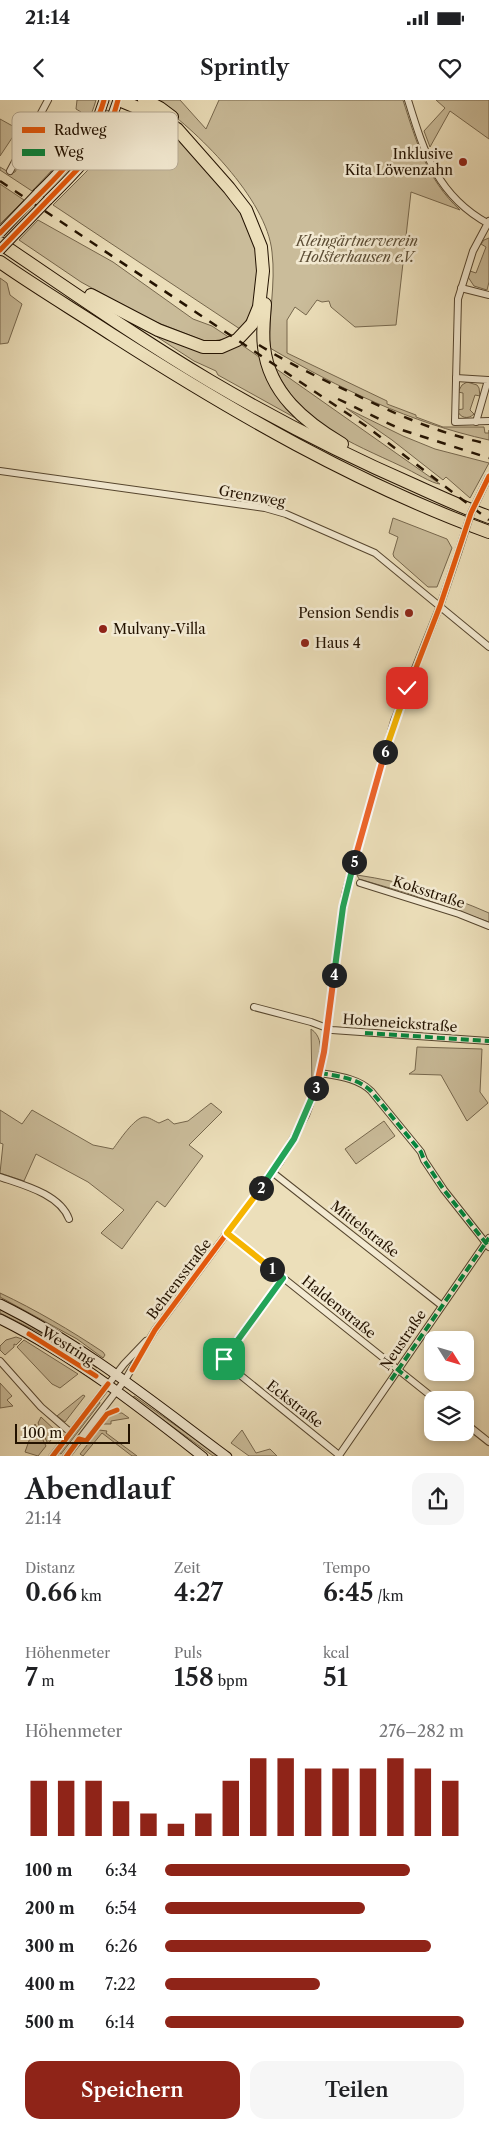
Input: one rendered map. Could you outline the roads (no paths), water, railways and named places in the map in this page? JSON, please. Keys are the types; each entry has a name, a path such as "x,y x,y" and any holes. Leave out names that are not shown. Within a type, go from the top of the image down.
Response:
{"highway":[{"path":"118,100 146,112"},
{"path":"144,100 165,112"},
{"path":"178,122 239,192 256,216 265,243 268,260 264,331 265,354 271,372 283,395 296,410 317,428 376,464 388,474"},
{"path":"45,274 72,285 131,317 196,346 221,346 237,340 249,329 260,307 263,271 261,247 253,224 246,210 230,188 178,131"},
{"path":"0,243 210,380 320,442 452,504 489,517"},
{"path":"0,262 163,367 251,419 380,486 439,514 489,532"}],"main road":[{"path":"99,112 104,100"},
{"path":"114,112 118,100"},
{"path":"0,233 59,170"},
{"path":"0,250 77,170"},
{"name":"Westring","path":"0,1304 62,1337 125,1380 227,1456"},
{"name":"Westring","path":"0,1319 54,1349 108,1384 203,1456"}],"street":[{"path":"42,112 48,100"},
{"path":"408,100 425,153 439,179 463,206 489,223 473,251 461,288 457,310 454,422 489,421"},
{"path":"10,171 12,167"},
{"path":"461,288 489,295"},
{"path":"456,378 488,380 476,422"},
{"name":"Grenzweg","path":"0,471 265,508 286,514 375,553 489,647"},
{"name":"Behrensstraße","path":"52,1456 116,1374 151,1336 272,1172 302,1122 314,1094 320,1073 328,1029 346,894 394,721 440,606 471,513 489,476"},
{"name":"Koksstraße","path":"360,883 459,914 489,926"},
{"name":"Hoheneickstraße","path":"254,1007 311,1022 328,1029 384,1035 489,1041"},
{"path":"320,1073 346,1078 371,1091 421,1152 424,1160 444,1190 488,1243"},
{"name":"Mittelstraße","path":"272,1172 442,1305"},
{"path":"0,1177 29,1188 56,1202 65,1209 69,1219"},
{"name":"Haldenstraße","path":"227,1233 425,1391"},
{"name":"Neustraße","path":"338,1456 442,1305 488,1243"},
{"name":"Eckstraße","path":"283,1278 225,1356 224,1362 338,1456"},
{"name":"Behrensstraße","path":"66,1456 135,1366 151,1336"},
{"path":"0,1361 41,1407 70,1432"},
{"path":"474,1430 489,1442"}],"railway":[{"path":"0,181 366,426 489,520"},
{"path":"259,345 315,376 401,415 453,435 489,444"},
{"path":"338,399 402,430 489,458"}],"place":[{"name":"Inklusive Kita Löwenzahn","path":"463,162"},
{"name":"Pension Sendis","path":"409,613"},
{"name":"Mulvany-Villa","path":"103,629"},
{"name":"Haus 4","path":"305,643"}],"park label":[{"name":"Kleingärtnerverein Holsterhausen e.V.","path":"357,250"}]}
